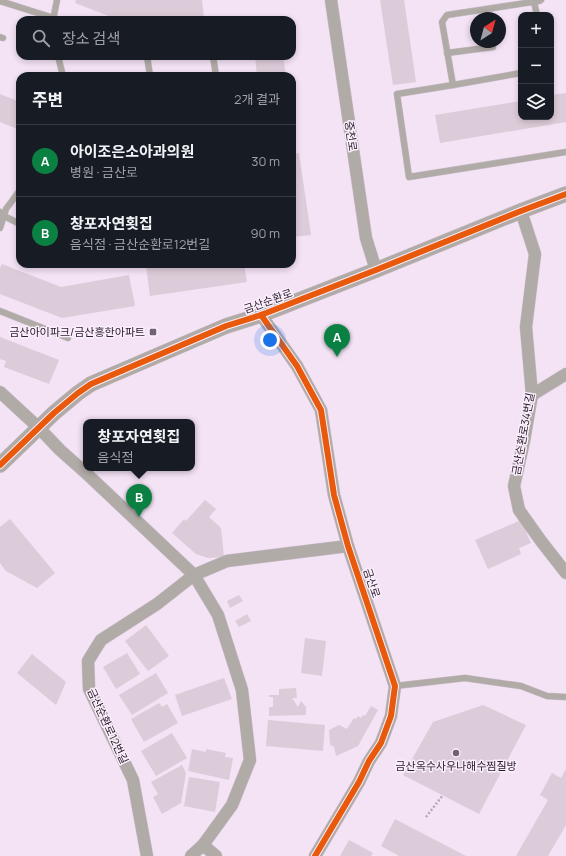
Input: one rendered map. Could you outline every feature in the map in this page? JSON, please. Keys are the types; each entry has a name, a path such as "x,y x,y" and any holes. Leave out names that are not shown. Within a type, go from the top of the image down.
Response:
{"street":[{"name":"중천로","path":"331,0 366,238 376,270"},
{"name":"금산순환로","path":"0,465 78,393 91,384 226,326 261,315 376,270 521,210 566,194"},
{"name":"금산순환로34번길","path":"521,210 535,254 526,327 532,395 514,486 519,510 566,573"},
{"name":"금산로","path":"261,315 297,366 321,410 334,495 348,546 395,686 391,716 381,743 315,856"},
{"path":"532,395 566,374"},
{"path":"0,392 83,470"},
{"path":"84,471 194,574 218,615 242,690 250,760 232,805 203,845 191,856"},
{"name":"금산순환로12번길","path":"147,856 133,780 89,689 88,661 101,640 157,604 194,574 227,561 348,546"},
{"path":"203,845 216,856"}],"lane":[{"path":"54,16 57,0"},
{"path":"454,86 442,22 447,15 542,0"},
{"path":"0,1 44,16"},
{"path":"534,2 536,12"},
{"path":"448,53 486,48"},
{"path":"59,60 62,72"},
{"path":"148,60 149,72"},
{"path":"214,60 215,72"},
{"path":"518,74 454,86 397,94 409,177 566,152"},
{"path":"0,228 2,214 16,195"},
{"path":"2,214 16,222"},
{"path":"0,311 68,338"},
{"path":"395,686 465,678 521,686 547,696 566,697"}],"path":[{"path":"426,817 443,795"}],"building":[{"path":"76,0 202,0 204,16 109,16 75,3"},
{"path":"380,0 404,0 416,82 393,85"},
{"path":"255,60 284,60 285,72 257,72"},
{"path":"566,93 566,122 440,143 435,115 518,101 518,120 554,120 554,95"},
{"path":"0,94 16,100 16,128 0,122"},
{"path":"296,153 299,153 311,235 296,237"},
{"path":"2,264 61,287 129,275 135,306 62,318 0,294 0,268"},
{"path":"146,268 245,268 247,282 150,296"},
{"path":"0,337 59,360 49,384 4,367 6,361 0,359"},
{"path":"205,500 216,509 209,517 221,528 224,557 208,558 196,554 172,533 184,519 186,521"},
{"path":"10,519 55,573 37,588 6,571 0,563 0,527"},
{"path":"521,520 531,543 519,548 521,554 488,569 475,540"},
{"path":"239,595 243,601 230,608 227,601"},
{"path":"247,614 251,621 239,627 235,621"},
{"path":"146,625 169,656 148,671 125,641"},
{"path":"305,638 326,641 322,676 301,673"},
{"path":"127,653 140,674 116,689 103,667"},
{"path":"32,654 66,682 56,705 17,673"},
{"path":"156,673 168,693 132,715 119,695"},
{"path":"224,678 232,699 182,716 175,695"},
{"path":"296,688 297,698 292,698 298,707 301,701 306,707 306,715 269,716 269,707 273,707 273,697 269,697 269,695 279,695 279,689"},
{"path":"159,703 162,707 167,704 178,723 144,742 131,719"},
{"path":"483,705 526,725 479,814 403,775 433,722"},
{"path":"371,706 378,710 358,746 336,756 334,747 330,745 329,730 339,725 347,729 354,718 356,719 358,716 361,718 363,715 365,716"},
{"path":"268,720 325,725 323,751 266,746"},
{"path":"172,733 187,758 156,776 141,751"},
{"path":"192,749 206,752 206,749 226,753 225,757 233,758 229,780 188,771"},
{"path":"182,765 186,773 181,803 162,814 153,797 158,794 151,782"},
{"path":"566,769 566,825 548,856 516,856 548,800 540,795 552,773 561,778"},
{"path":"189,777 220,782 215,812 184,806"},
{"path":"395,819 466,856 399,856 381,846"},
{"path":"349,840 373,853 371,856 340,856"}],"cycle path":[{"path":"0,465 54,413 91,384 226,326 261,315 566,194"},
{"path":"261,315 297,366 321,410 334,495 348,546 395,686 391,716 381,743 369,761 359,782 315,856"}],"place":[{"name":"금산아이파크/금산흥한아파트","path":"153,332"},
{"name":"아이조은소아과의원","path":"337,357"},
{"name":"창포자연횟집","path":"139,517"},
{"name":"금산옥수사우나해수찜질방","path":"456,753"}]}
